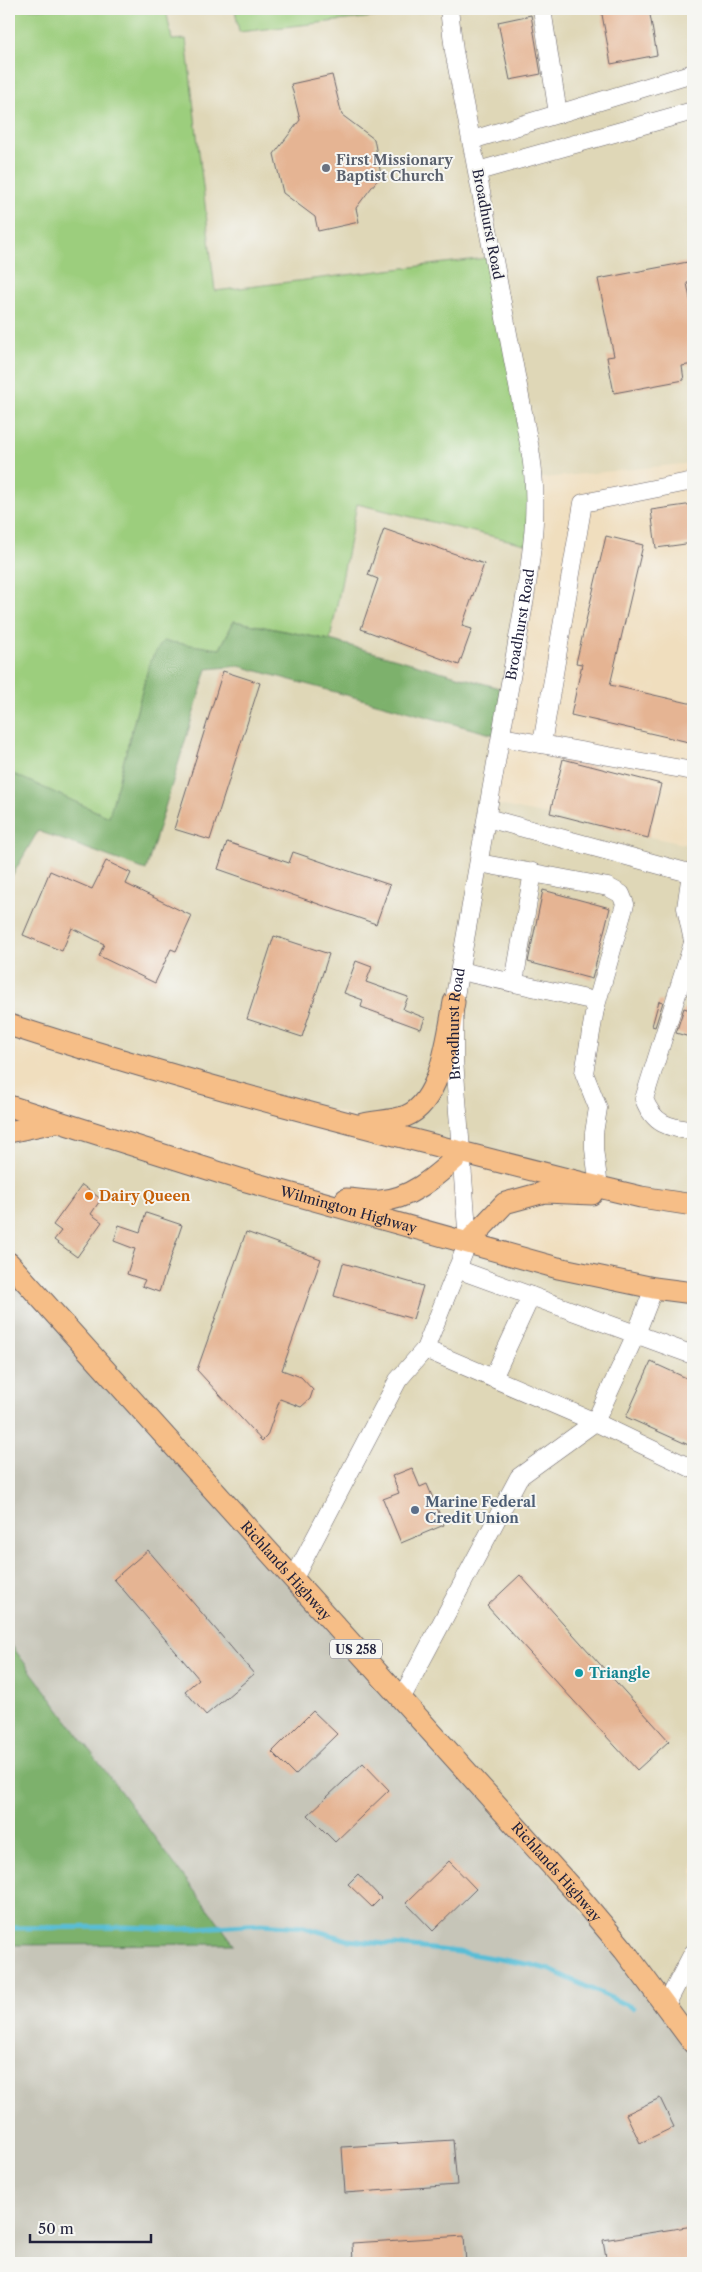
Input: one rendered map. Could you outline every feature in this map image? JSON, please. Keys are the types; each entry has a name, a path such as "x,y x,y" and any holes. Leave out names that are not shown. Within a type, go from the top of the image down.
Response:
{"main road":[{"path":"356,1125 406,1116 427,1100 440,1071 454,1002"},
{"path":"9,1025 199,1083 356,1125 641,1197 693,1205"},
{"name":"Wilmington Highway","path":"9,1106 293,1195 558,1268 654,1288 693,1293"},
{"path":"9,1132 56,1122"},
{"path":"293,1195 381,1201 410,1193 463,1152"},
{"path":"468,1242 505,1203 545,1192 641,1197"},
{"name":"Richlands Highway","path":"9,1263 576,1894 624,1950 693,2043"}],"street":[{"name":"Broadhurst Road","path":"449,9 454,51 530,449 536,502 533,546 502,737 454,1002 454,1060 463,1152 468,1242"},
{"path":"542,9 558,114"},
{"path":"472,140 693,73"},
{"path":"478,171 693,111"},
{"path":"542,744 583,503 693,481"},
{"path":"502,737 693,771"},
{"path":"487,818 692,873 686,908 693,942 644,1099 649,1112 658,1122 674,1128 693,1130"},
{"path":"479,862 608,887 621,894 625,904 595,1009 584,1073 598,1108 594,1133 594,1150 599,1187"},
{"path":"514,982 533,872"},
{"path":"460,971 591,1000 595,1009"},
{"path":"294,1580 398,1380 425,1349 468,1242"},
{"path":"457,1269 693,1355"},
{"path":"401,1699 519,1477 595,1422 636,1334 654,1288"},
{"path":"493,1378 532,1296"},
{"path":"425,1349 595,1422 693,1469"},
{"path":"666,2005 693,1953"}],"shaded area":[{"path":"166,9 235,9 239,32 444,9 693,9 693,463 534,479 494,257 215,291 186,40 172,41"},
{"path":"357,504 533,546 510,691 330,640"},
{"path":"239,666 502,737 490,803 693,846 693,1205 9,1025 9,881 38,830 146,870 207,669"},
{"path":"56,1122 232,1177 693,1293 693,2046 9,1263 9,1132"},
{"path":"9,1263 401,1699 693,2043 693,2263 9,2263 9,1945 233,1944 9,1642"}],"green space":[{"path":"9,9 166,9 172,40 186,39 215,291 494,257 531,453 533,546 357,504 330,640 234,621 220,649 150,661 109,817 9,773"},
{"path":"235,9 444,9 239,32"},
{"path":"234,621 330,640 510,691 502,737 239,666 207,669 146,870 38,831 9,881 9,772 109,817 150,661 163,641 220,649"},
{"path":"9,1642 234,1944 9,1945"}],"building":[{"path":"601,9 649,9 657,55 611,64"},
{"path":"531,15 541,74 510,80 498,22"},
{"path":"332,75 342,115 374,139 381,175 356,208 359,222 318,231 315,217 283,193 274,154 300,120 291,84"},
{"path":"693,261 693,282 687,283 693,314 693,364 682,366 684,380 614,393 607,357 614,356 598,279"},
{"path":"693,504 693,543 656,548 651,510"},
{"path":"384,529 484,564 462,626 472,629 459,665 361,629 378,579 368,575"},
{"path":"606,536 643,545 610,685 693,704 693,743 571,715 582,664 576,663"},
{"path":"223,671 260,683 210,840 174,829"},
{"path":"563,759 661,784 648,838 550,813"},
{"path":"227,842 289,863 293,852 390,885 376,924 218,869"},
{"path":"106,861 131,873 126,884 192,916 176,951 171,949 155,983 99,956 104,944 72,928 62,951 23,935 50,871 92,889"},
{"path":"543,890 610,908 592,979 528,962"},
{"path":"274,936 329,954 302,1037 247,1019"},
{"path":"356,961 372,967 366,982 408,997 403,1009 425,1018 421,1029 361,1007 363,1000 344,993"},
{"path":"659,1001 663,1002 655,1027 652,1026"},
{"path":"684,1008 693,1011 693,1038 676,1033"},
{"path":"82,1185 101,1199 91,1214 102,1222 77,1257 54,1240 61,1231 53,1225"},
{"path":"146,1213 182,1225 159,1292 142,1286 145,1280 127,1274 135,1249 114,1241 119,1225 140,1232"},
{"path":"246,1232 321,1259 282,1370 301,1377 313,1390 310,1399 301,1407 280,1399 267,1436 262,1441 197,1370"},
{"path":"343,1263 423,1286 413,1319 334,1296"},
{"path":"651,1362 693,1381 693,1447 626,1417"},
{"path":"412,1468 420,1487 427,1484 444,1525 401,1543 383,1499 399,1493 392,1476"},
{"path":"148,1550 254,1674 206,1715 185,1691 199,1679 114,1579"},
{"name":"Triangle","path":"520,1575 669,1741 637,1770 487,1606"},
{"path":"313,1711 337,1734 295,1775 272,1752"},
{"path":"363,1763 389,1790 335,1842 308,1815"},
{"path":"449,1861 476,1889 433,1931 406,1903"},
{"path":"358,1874 381,1898 372,1907 348,1884"},
{"path":"660,2098 674,2127 640,2143 626,2114"},
{"path":"453,2140 457,2185 345,2193 342,2147"},
{"path":"693,2226 693,2263 607,2263 603,2240"},
{"path":"464,2236 466,2263 353,2263 352,2243"}],"waterway":[{"path":"9,1928 123,1927 182,1929 262,1924 304,1927 348,1940 459,1952 532,1965 550,1970 633,2008"}],"place":[{"name":"First Missionary Baptist Church","path":"326,168"},
{"name":"Dairy Queen","path":"89,1196"},
{"name":"Marine Federal Credit Union","path":"415,1510"},
{"name":"Triangle","path":"579,1673"}]}
